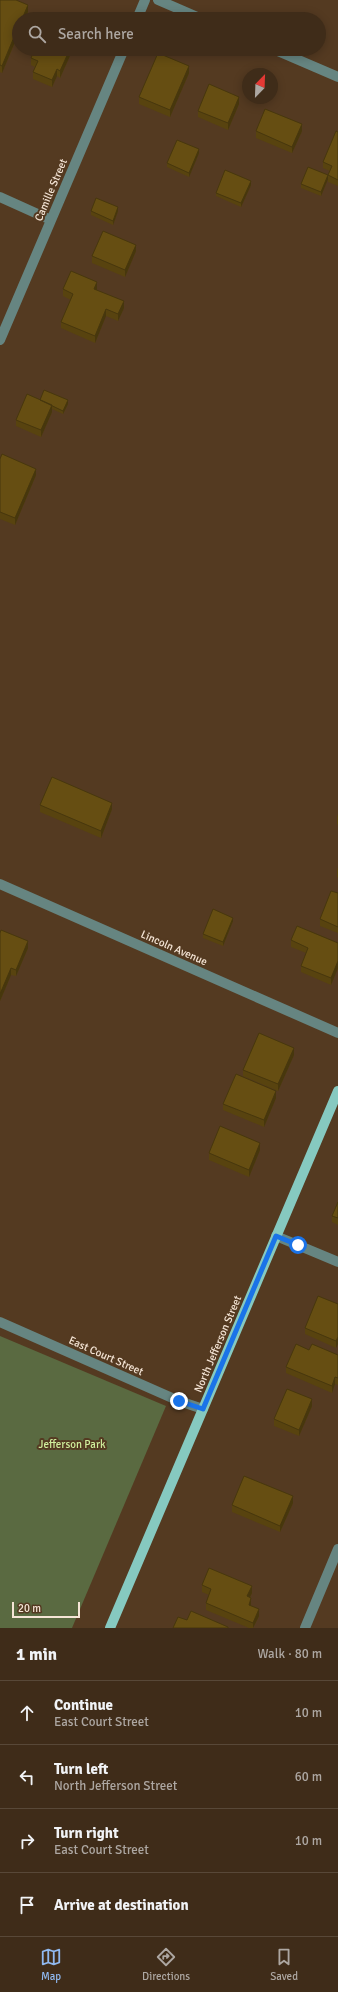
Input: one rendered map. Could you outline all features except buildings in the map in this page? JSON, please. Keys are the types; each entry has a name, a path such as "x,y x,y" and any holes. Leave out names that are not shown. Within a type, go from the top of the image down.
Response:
{"main road":[{"name":"North Jefferson Street","path":"110,1628 338,1091"}],"street":[{"path":"140,12 145,0"},
{"path":"158,0 186,12"},
{"name":"Camille Street","path":"0,340 121,56"},
{"path":"289,56 338,77"},
{"path":"0,197 51,220"},
{"name":"Lincoln Avenue","path":"0,884 338,1033"},
{"path":"276,1236 338,1262"},
{"name":"East Court Street","path":"0,1322 179,1401 203,1409"},
{"path":"304,1628 338,1549"}],"green space":[{"name":"Jefferson Park","path":"0,1336 166,1406 72,1628 0,1628"}],"route":[{"path":"179,1401 203,1409 276,1236 298,1245"}]}
